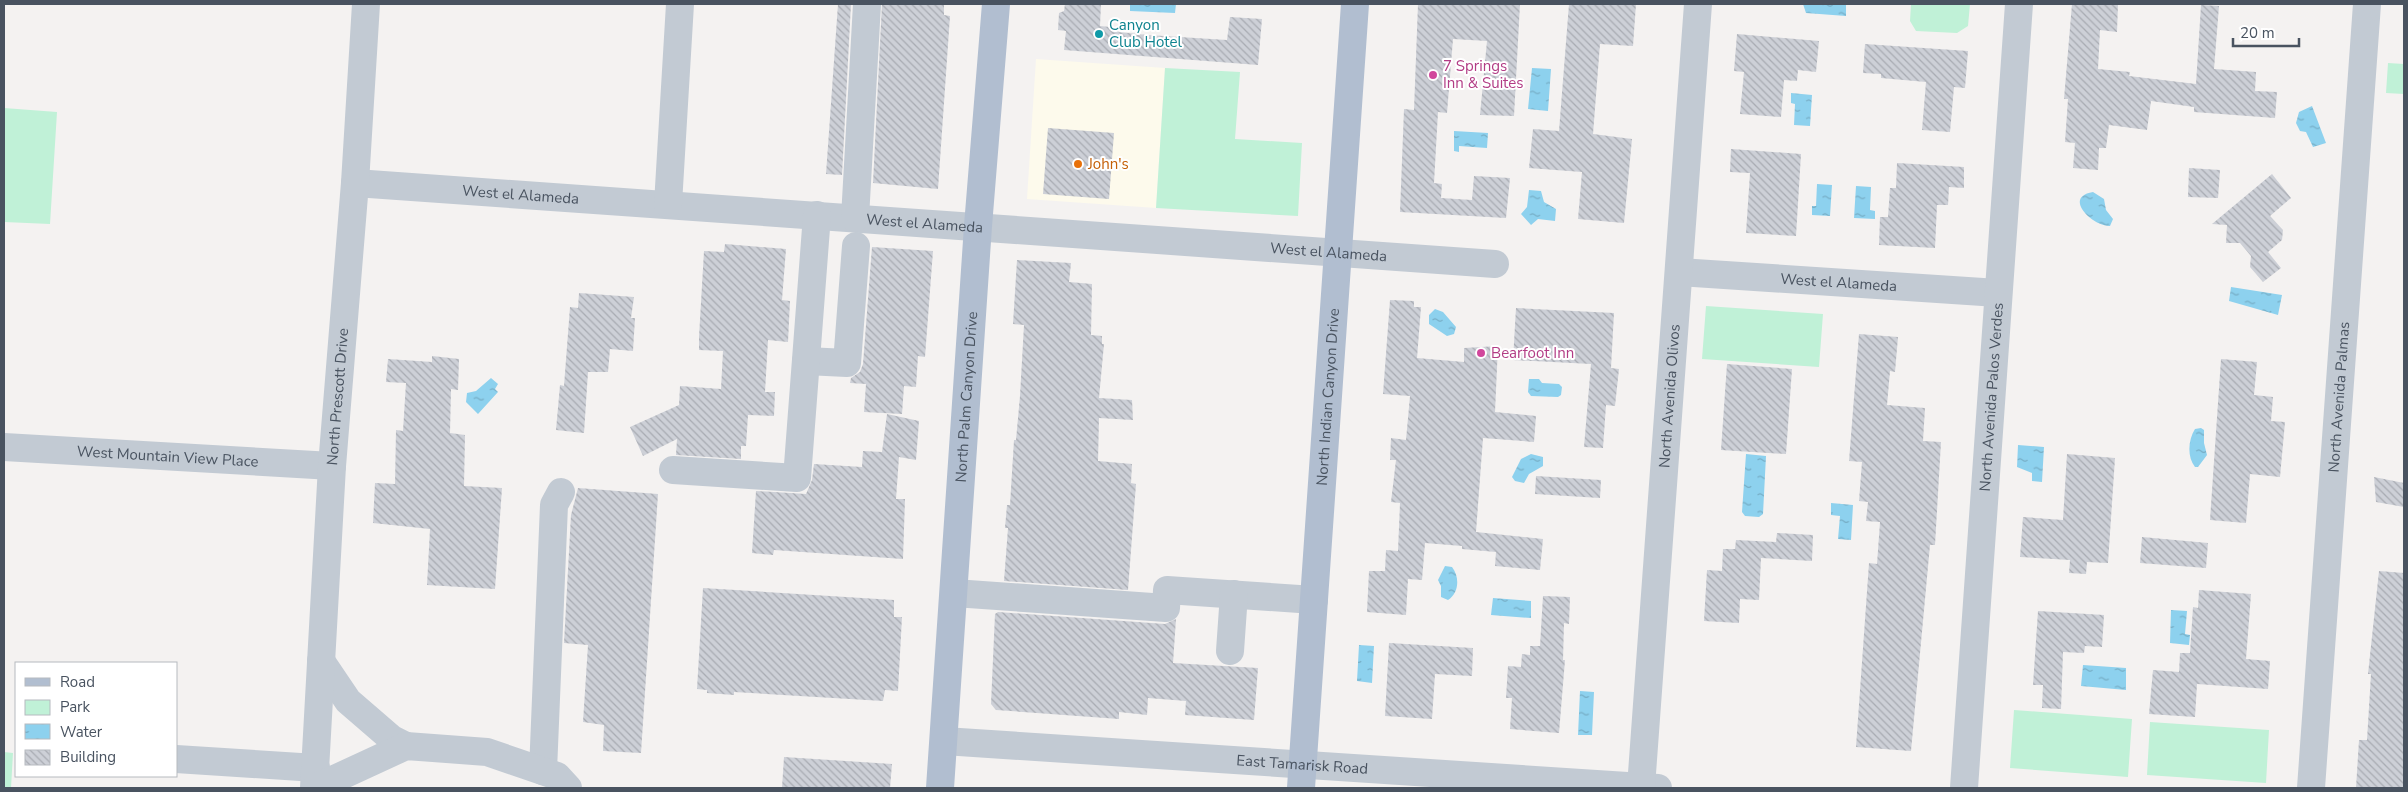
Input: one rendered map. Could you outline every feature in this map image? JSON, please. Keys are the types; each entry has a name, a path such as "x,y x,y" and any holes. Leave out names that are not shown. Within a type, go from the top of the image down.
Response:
{"main road":[{"name":"North Palm Canyon Drive","path":"940,788 978,226 996,4"},
{"name":"North Indian Canyon Drive","path":"1302,777 1355,4"}],"street":[{"name":"North Prescott Drive","path":"315,781 332,466 355,183 366,4"},
{"path":"668,204 680,4"},
{"path":"854,218 867,4"},
{"name":"North Avenida Olivos","path":"1651,788 1679,272 1698,4"},
{"name":"North Avenida Palos Verdes","path":"1964,788 2019,4"},
{"name":"North Avenida Palmas","path":"2311,788 2367,4"},
{"name":"West el Alameda","path":"355,183 1495,264"},
{"path":"672,470 797,478 817,215"},
{"path":"806,361 848,363 856,246"},
{"name":"West el Alameda","path":"1679,272 1998,294"},
{"name":"West Mountain View Place","path":"4,447 332,466"},
{"path":"543,771 554,506 561,492"},
{"path":"954,593 1166,608 1167,590 1314,600"},
{"path":"1230,651 1234,594"},
{"path":"321,661 348,701 392,739 406,746 487,752 557,776 568,788"},
{"name":"East Tamarisk Road","path":"944,741 1302,777 1651,788"},
{"path":"178,759 315,781 406,746"}],"shaded area":[{"path":"1036,59 1165,68 1156,208 1027,199"}],"green space":[{"path":"1911,4 1970,4 1968,26 1957,33 1916,31 1910,21"},
{"path":"2388,63 2404,64 2404,94 2386,93"},
{"path":"1165,68 1240,72 1235,139 1302,143 1298,216 1156,208"},
{"path":"4,108 57,112 50,224 4,222"},
{"path":"1706,306 1823,314 1819,367 1702,359"},
{"path":"2014,710 2132,719 2128,777 2010,768"},
{"path":"2150,722 2269,730 2266,783 2147,775"},
{"path":"4,752 13,753 11,788 4,788"}],"water":[{"path":"1130,4 1176,4 1175,13 1130,11"},
{"path":"1803,4 1846,4 1846,16 1806,13"},
{"path":"1532,68 1551,69 1548,111 1528,109"},
{"path":"1791,93 1812,95 1810,126 1794,125 1795,104 1791,103"},
{"path":"2312,106 2326,143 2313,147 2306,132 2300,131 2296,123 2299,112"},
{"path":"1454,131 1488,133 1487,148 1459,146 1459,152 1454,151"},
{"path":"1817,184 1832,185 1830,216 1812,215 1812,206 1816,206"},
{"path":"1856,186 1871,187 1870,210 1875,211 1875,219 1854,218"},
{"path":"1529,190 1541,191 1544,202 1556,209 1555,221 1538,219 1531,225 1521,214 1527,207"},
{"path":"2093,192 2104,199 2106,210 2113,219 2110,226 2096,222 2089,217 2080,205 2080,200 2084,195"},
{"path":"2231,287 2282,295 2278,315 2229,301"},
{"path":"1435,309 1443,312 1456,327 1454,334 1447,336 1429,324 1429,315"},
{"path":"491,378 498,384 495,389 498,392 478,414 466,402 467,393 476,391"},
{"path":"1529,379 1539,379 1542,383 1559,384 1562,387 1561,395 1558,397 1531,396 1528,392"},
{"path":"2201,428 2204,430 2204,443 2207,455 2198,467 2195,467 2192,463 2190,443 2195,429"},
{"path":"2018,445 2044,447 2042,482 2032,481 2032,473 2017,467"},
{"path":"1531,454 1543,457 1543,466 1529,474 1524,483 1515,481 1512,477 1521,459"},
{"path":"1746,454 1766,456 1763,514 1759,517 1745,516 1742,512"},
{"path":"1831,503 1853,505 1851,540 1838,539 1840,516 1831,515"},
{"path":"1445,566 1452,567 1457,580 1456,589 1448,600 1441,597 1441,586 1438,580"},
{"path":"1493,598 1531,601 1531,618 1491,615"},
{"path":"2171,610 2187,611 2185,634 2190,635 2189,645 2170,643"},
{"path":"1359,645 1374,646 1372,683 1357,681"},
{"path":"2083,665 2126,668 2126,690 2081,686"},
{"path":"1580,691 1594,692 1592,735 1578,735"}],"building":[{"path":"838,4 851,4 842,175 826,174"},
{"path":"882,4 944,4 944,15 950,16 938,189 873,183"},
{"name":"Canyon Club Hotel","path":"1065,4 1101,4 1100,26 1120,28 1118,32 1148,35 1227,40 1230,17 1262,19 1258,65 1064,50 1066,31 1058,30 1059,13 1064,11"},
{"path":"1418,4 1520,4 1514,116 1480,115 1487,41 1453,39 1447,113 1438,112 1434,183 1442,184 1441,198 1472,200 1474,176 1510,178 1506,218 1400,212 1404,109 1414,110"},
{"path":"1569,4 1636,4 1633,46 1600,44 1593,134 1632,139 1624,223 1578,219 1582,172 1529,168 1533,129 1559,131"},
{"path":"2072,4 2118,4 2117,32 2100,30 2098,69 2130,72 2129,76 2196,84 2201,5 2219,6 2214,69 2256,72 2255,91 2277,92 2275,118 2194,112 2194,107 2151,101 2147,130 2109,125 2106,148 2099,148 2098,170 2073,168 2075,143 2065,142 2068,99 2064,99"},
{"path":"1737,34 1819,41 1816,72 1798,70 1797,81 1784,80 1781,117 1740,114 1744,72 1734,71"},
{"path":"1865,44 1968,51 1965,88 1954,87 1950,132 1922,130 1926,82 1881,78 1881,74 1863,73"},
{"name":"John's","path":"1048,128 1114,133 1109,199 1043,194"},
{"path":"1731,149 1801,154 1796,236 1746,233 1750,173 1730,172"},
{"path":"1897,163 1964,167 1964,188 1949,187 1948,205 1937,205 1935,248 1879,245 1880,217 1888,217 1890,188 1896,188"},
{"path":"2189,168 2220,170 2218,198 2188,197"},
{"path":"2272,174 2291,198 2270,216 2283,230 2282,240 2268,252 2281,268 2263,282 2250,267 2251,256 2240,243 2226,243 2227,225 2212,224"},
{"path":"725,244 786,249 782,300 790,301 788,342 768,340 765,392 775,392 774,416 748,415 746,446 741,446 741,459 676,455 677,439 643,456 630,427 679,405 680,386 721,389 723,351 699,350 699,337 704,251 724,252"},
{"path":"872,247 933,251 925,357 918,356 916,387 904,386 902,414 864,412 866,384 850,383 851,378 860,372 863,364"},
{"path":"1017,260 1071,263 1069,282 1092,284 1091,335 1102,336 1102,344 1104,344 1099,398 1132,400 1133,420 1099,418 1098,461 1132,464 1131,483 1136,484 1128,590 1004,581 1008,528 1005,528 1007,505 1010,505 1014,440 1016,440 1020,396 1024,325 1013,324"},
{"path":"579,293 634,297 631,318 635,318 633,351 610,349 608,372 588,372 584,433 556,430 560,385 564,386 570,307 578,308"},
{"path":"1390,300 1414,301 1414,307 1421,307 1417,358 1464,362 1464,348 1498,346 1495,412 1536,416 1534,442 1483,438 1476,532 1543,539 1540,570 1495,566 1496,552 1462,549 1462,546 1425,543 1422,580 1408,579 1406,615 1367,612 1369,571 1385,571 1386,550 1398,551 1400,503 1391,502 1396,460 1390,460 1391,438 1406,440 1410,396 1383,394"},
{"path":"1516,308 1614,313 1611,368 1619,369 1615,406 1606,405 1603,448 1584,447 1591,364 1513,360"},
{"path":"1859,334 1898,337 1895,372 1890,371 1887,405 1925,408 1923,441 1941,442 1935,545 1930,545 1911,751 1856,747 1869,563 1877,564 1880,522 1866,521 1868,502 1859,501 1862,462 1849,461"},
{"path":"432,356 459,359 458,390 451,389 450,433 465,435 464,486 502,488 495,589 427,585 430,529 373,523 375,483 395,484 396,430 403,431 406,383 386,382 388,359 432,362"},
{"path":"2221,359 2257,362 2254,395 2273,397 2271,421 2285,422 2280,477 2250,474 2246,523 2210,520"},
{"path":"1727,364 1792,369 1786,454 1721,450"},
{"path":"887,414 919,421 916,460 899,457 896,499 905,499 903,559 774,550 773,555 752,553 756,491 806,494 812,480 814,464 862,467 863,451 882,452"},
{"path":"2067,454 2115,458 2108,563 2087,562 2086,574 2069,573 2070,560 2020,557 2023,517 2063,520"},
{"path":"1536,476 1601,480 1600,498 1535,494"},
{"path":"2374,477 2404,483 2404,507 2376,502"},
{"path":"578,488 658,494 641,753 603,751 604,725 583,722 588,645 564,643 571,515"},
{"path":"1777,533 1813,535 1812,561 1761,558 1759,600 1740,599 1739,623 1704,621 1707,570 1722,571 1723,549 1735,549 1736,540 1776,542"},
{"path":"2142,537 2208,543 2206,568 2140,563"},
{"path":"2379,571 2404,573 2404,788 2356,788 2359,740 2367,740 2371,674 2368,674"},
{"path":"703,588 894,600 894,617 902,617 898,691 885,690 883,701 734,692 734,695 707,693 707,690 697,689"},
{"path":"2199,590 2251,594 2246,659 2270,661 2268,689 2197,684 2195,717 2149,714 2153,670 2179,672 2180,653 2190,653 2193,607 2198,608"},
{"path":"1543,596 1570,597 1569,624 1564,623 1563,660 1565,660 1559,733 1510,729 1512,698 1506,698 1508,666 1521,667 1522,654 1530,655 1530,646 1540,646"},
{"path":"2038,611 2104,615 2102,647 2085,646 2084,653 2063,652 2061,709 2042,708 2043,685 2033,685"},
{"path":"998,612 1165,624 1176,619 1173,663 1258,668 1254,720 1185,715 1186,701 1148,698 1147,715 1119,712 1119,719 996,710 991,704 995,614"},
{"path":"1389,643 1473,648 1472,676 1435,674 1432,719 1385,716"},
{"path":"784,757 892,764 890,788 782,788"}],"place":[{"name":"Canyon Club Hotel","path":"1099,34"},
{"name":"7 Springs Inn & Suites","path":"1433,75"},
{"name":"John's","path":"1078,164"},
{"name":"Bearfoot Inn","path":"1481,353"}]}
